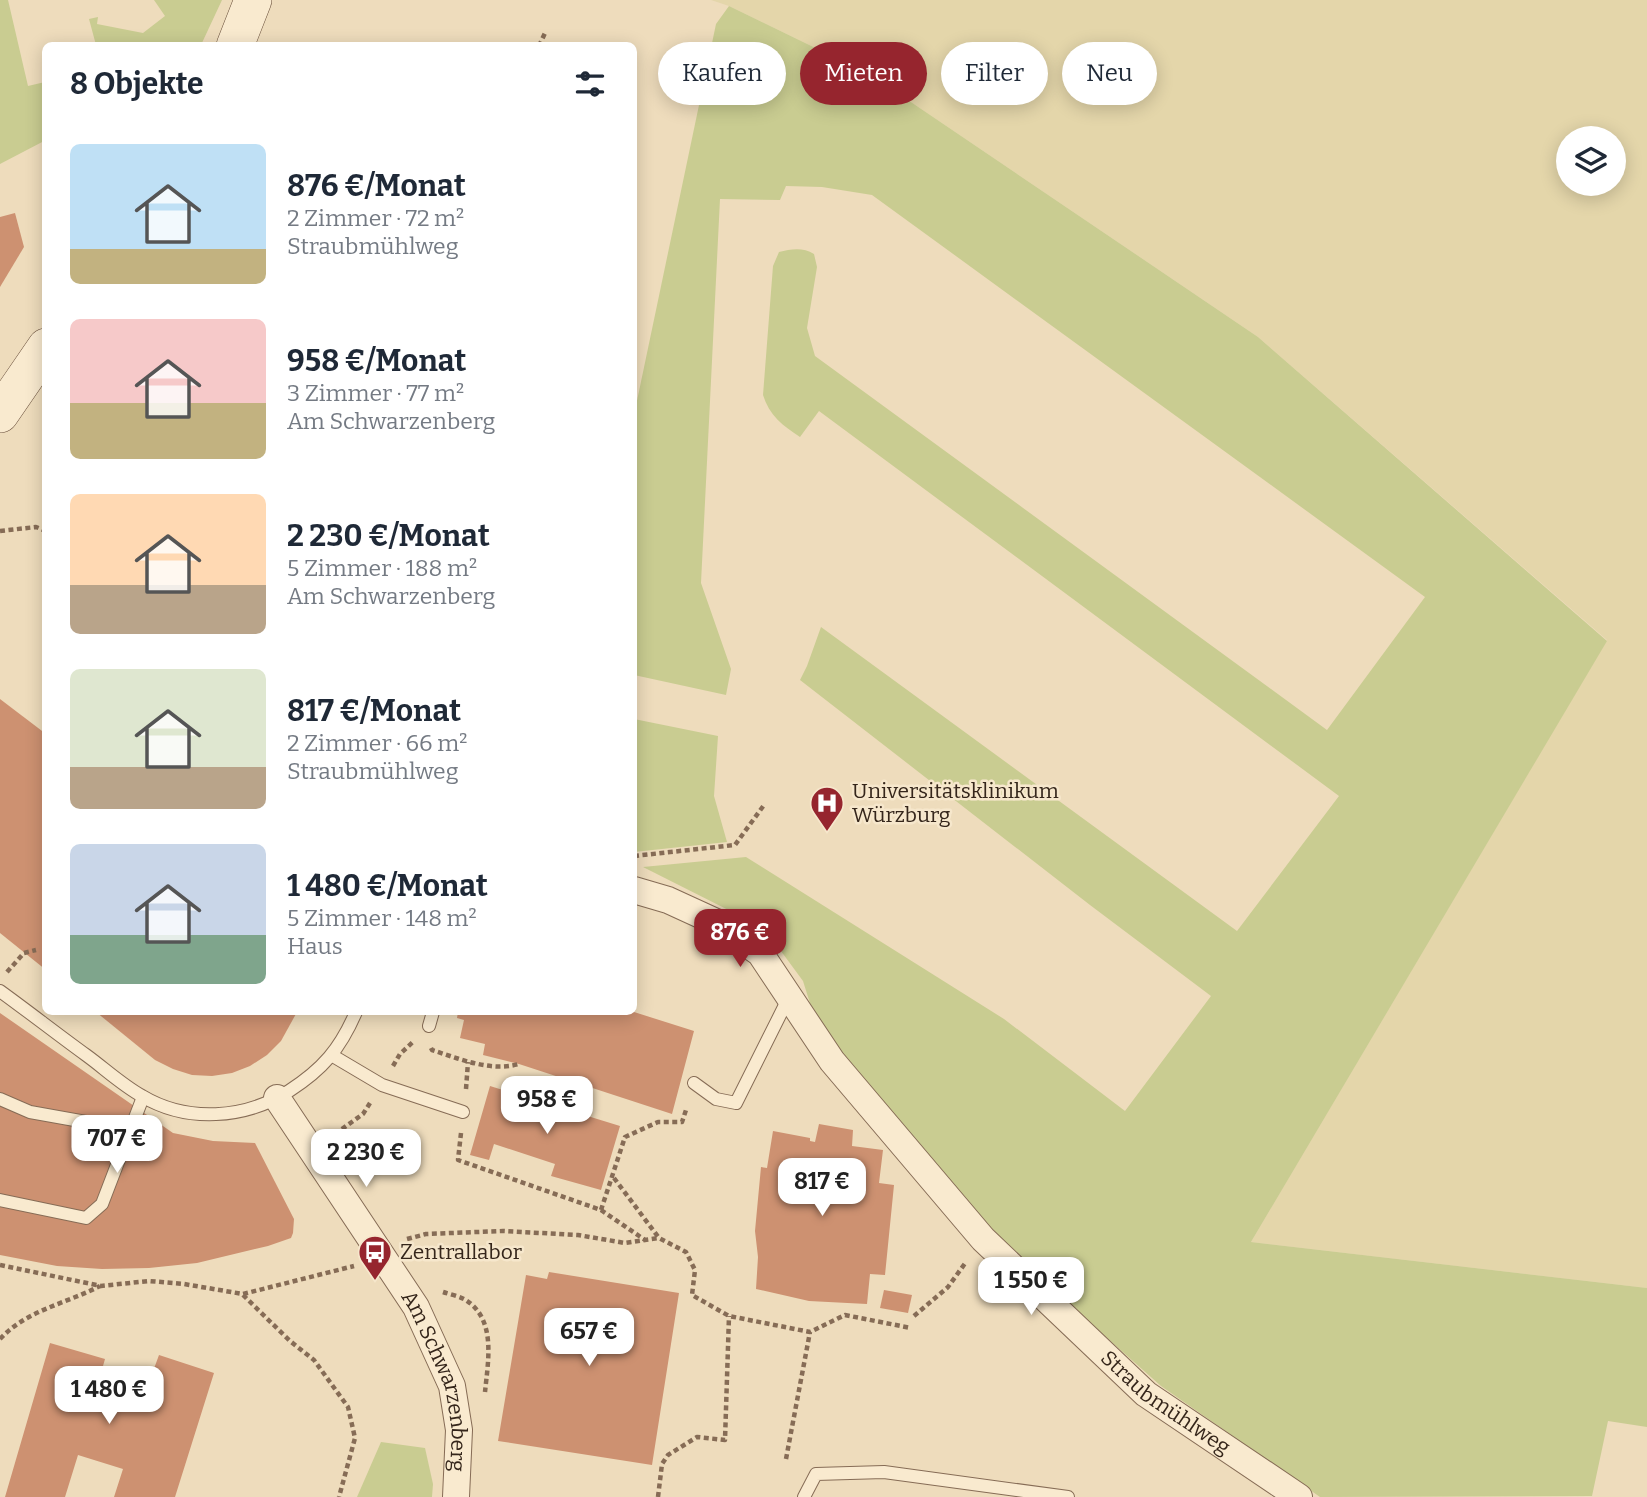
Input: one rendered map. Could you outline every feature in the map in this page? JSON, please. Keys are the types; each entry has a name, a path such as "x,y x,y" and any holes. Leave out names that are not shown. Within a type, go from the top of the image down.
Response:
{"street":[{"path":"237,42 253,0"},
{"path":"0,414 42,353"},
{"name":"Straubmühlweg","path":"637,891 668,900 716,922 760,954 832,1061 983,1240 1146,1394 1300,1497"},
{"name":"Am Schwarzenberg","path":"277,1098 416,1307 452,1386 459,1430 456,1497"}],"lane":[{"path":"0,991 142,1097 182,1111 207,1115 248,1110 277,1098 307,1079 333,1056 355,1015"},
{"path":"694,1083 716,1099 736,1103 789,997"},
{"path":"429,1026 432,1015"},
{"path":"333,1056 382,1085 463,1112"},
{"path":"0,1200 86,1218 102,1204 142,1097"},
{"path":"0,1099 30,1112 97,1124 128,1133"},
{"path":"804,1497 816,1474 884,1472 1068,1497"}],"path":[{"path":"541,42 545,33"},
{"path":"0,531 36,527 42,529"},
{"path":"637,856 735,845 764,804"},
{"path":"0,980 24,953 36,950"},
{"path":"429,1026 432,1050 468,1062 504,1068 519,1064"},
{"path":"466,1090 468,1062"},
{"path":"601,1210 625,1137 658,1122 682,1122 694,1083"},
{"path":"348,1124 363,1114"},
{"path":"458,1160 601,1210 645,1240"},
{"path":"613,1178 660,1238 686,1252 695,1270 692,1295 729,1316 810,1332 845,1315 911,1328"},
{"path":"0,1265 101,1286 149,1281 243,1294 355,1266 382,1256 397,1240 426,1234 503,1231 578,1235 625,1243 660,1238"},
{"path":"0,1339 13,1325 33,1313 101,1286"},
{"path":"914,1316 948,1287"},
{"path":"243,1294 290,1341 314,1360 348,1407 355,1438 339,1497"},
{"path":"659,1497 662,1464 668,1455 697,1437 725,1440 729,1316"},
{"path":"786,1458 810,1332"}],"shaded area":[{"path":"711,0 1647,0 1647,1288 1251,1242 1607,640 1258,337 915,105 927,105 927,42 803,42"}],"green space":[{"path":"0,0 8,0 28,86 42,83 42,142 0,164"},
{"path":"154,0 222,0 202,42 95,42 89,19 98,17 97,24 143,33 165,16"},
{"path":"729,6 803,42 800,42 800,105 915,105 1258,337 1607,641 1251,1242 1647,1288 1647,1427 1608,1421 1592,1496 1320,1497 1161,1386 1009,1251 875,1098 814,1016 803,981 764,928 643,867 746,857 1004,1019 1125,1111 1211,996 800,680 821,627 1237,931 1339,796 819,411 800,437 777,419 763,395 773,266 779,252 801,249 814,254 817,267 807,328 815,356 1327,730 1425,597 872,195 822,187 786,186 780,200 720,199 701,583 731,669 726,695 637,676 637,401 699,105 786,105 786,42 712,42 716,24"},
{"path":"637,720 718,736 714,796 727,842 637,852"},
{"path":"381,1442 425,1448 433,1484 432,1497 357,1497"}],"building":[{"path":"15,213 24,247 0,287 0,217"},
{"path":"0,699 42,731 42,967 0,933"},
{"path":"0,1013 173,1133 213,1141 255,1143 294,1219 291,1238 197,1263 149,1268 57,1266 0,1255"},
{"path":"637,1013 694,1031 672,1114 519,1064 483,1055 485,1044 460,1038 464,1020 457,1018 458,1015"},
{"path":"100,1015 295,1015 281,1041 267,1055 232,1073 192,1075 155,1060"},
{"path":"490,1086 620,1126 601,1190 551,1176 555,1164 494,1144 489,1160 470,1155"},
{"path":"819,1124 853,1130 852,1146 883,1150 879,1183 894,1185 885,1275 870,1274 867,1304 809,1301 756,1289 758,1257 755,1231 761,1167 767,1168 773,1131 810,1138 810,1141 815,1142"},
{"path":"549,1272 679,1293 652,1465 498,1441 526,1275 547,1279"},
{"path":"884,1290 912,1295 908,1313 880,1308"},
{"path":"50,1343 105,1359 101,1373 148,1385 159,1355 214,1373 175,1497 114,1497 123,1469 78,1455 65,1497 5,1497"}],"place":[{"name":"Universitätsklinikum Würzburg","path":"827,833"},
{"name":"Zentrallabor","path":"375,1282"}]}
